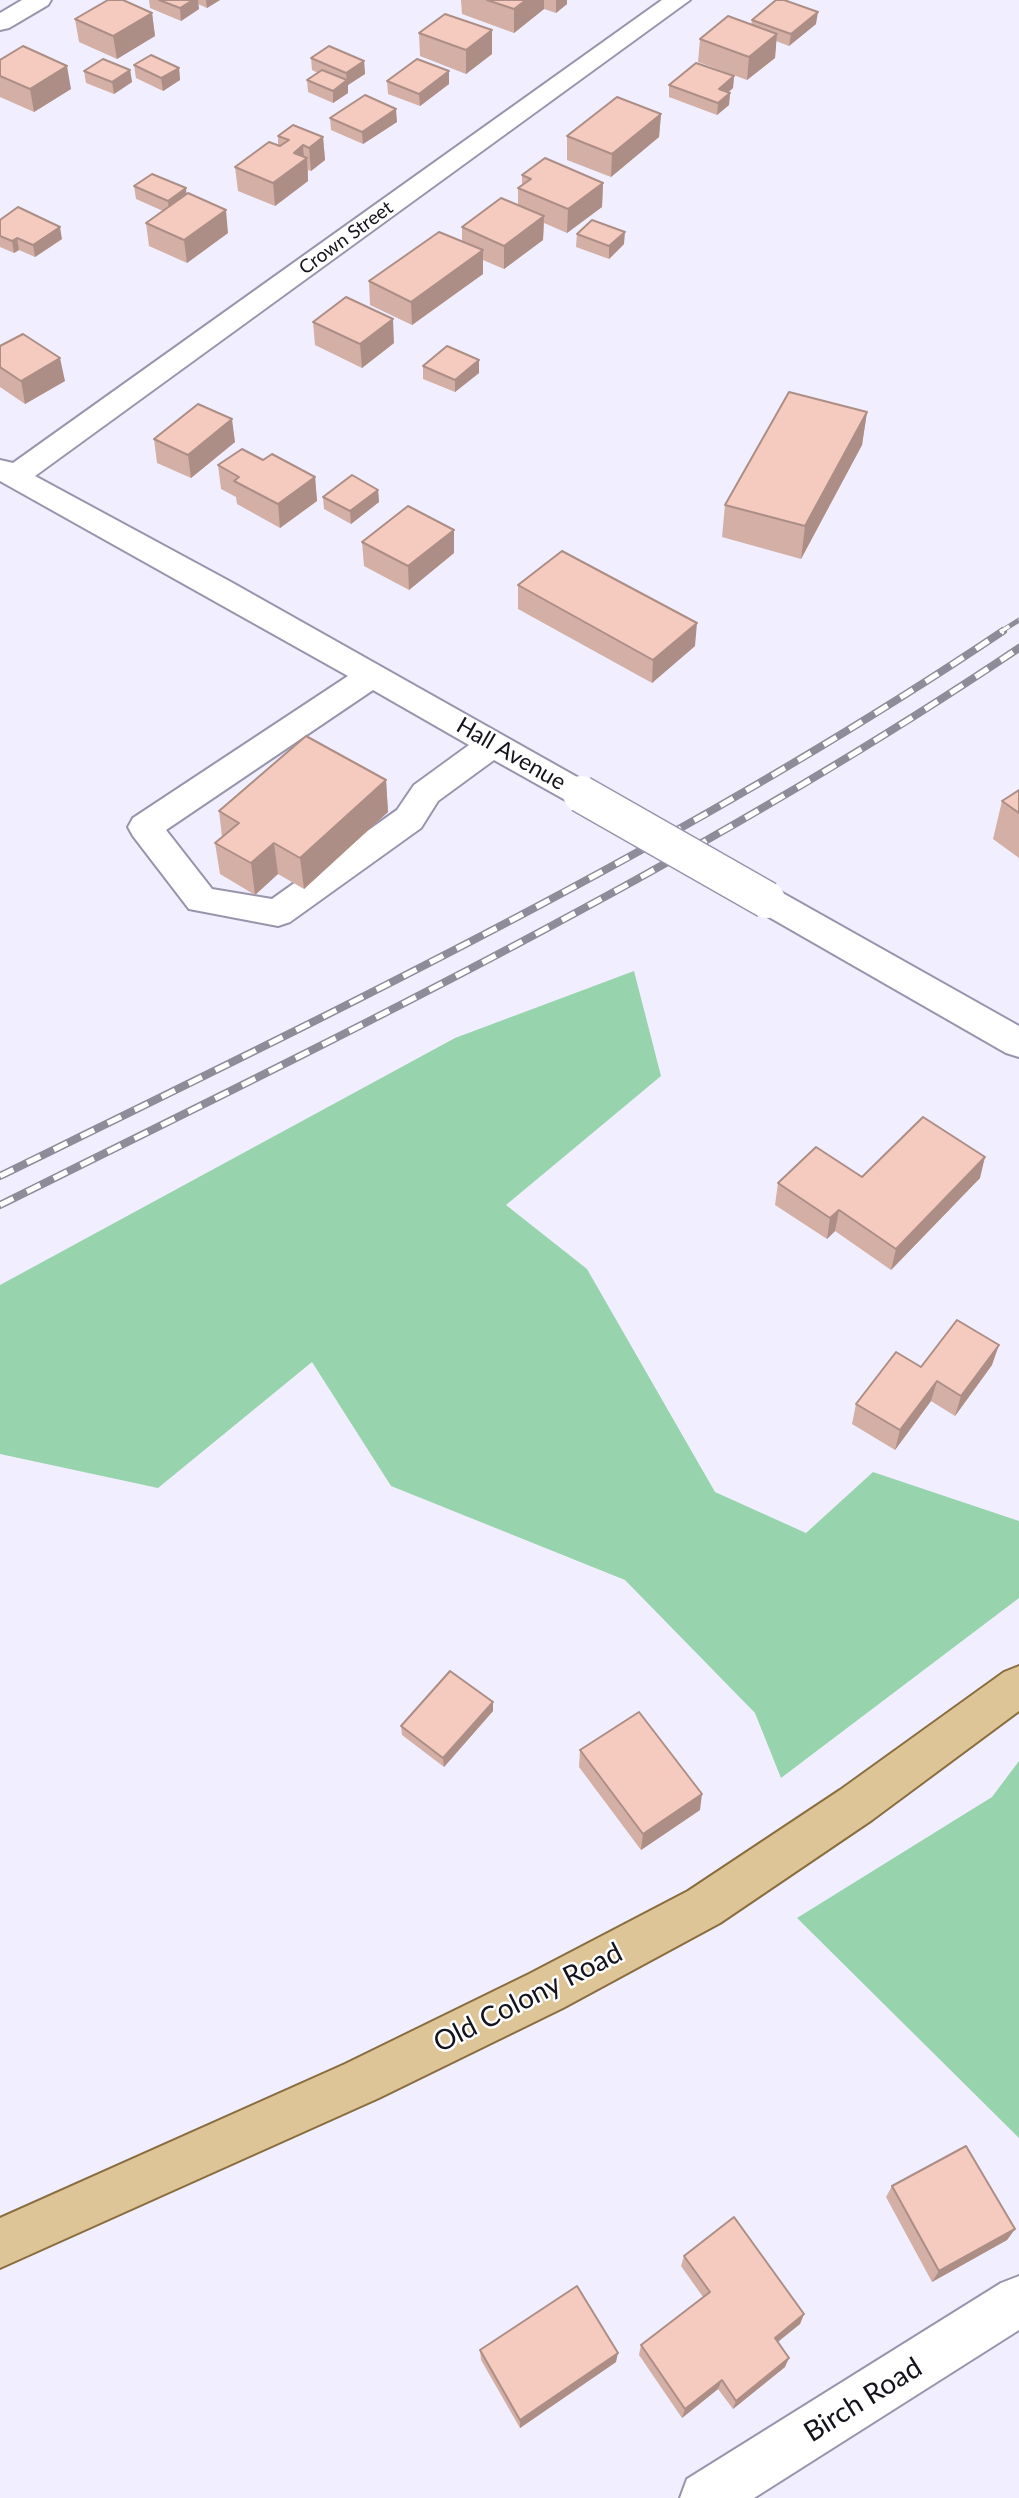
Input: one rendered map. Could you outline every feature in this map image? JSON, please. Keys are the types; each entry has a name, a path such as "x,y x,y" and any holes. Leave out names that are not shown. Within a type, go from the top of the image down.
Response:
{"main road":[{"name":"Old Colony Road","path":"0,2242 362,2081 546,1991 704,1907 856,1805 1019,1686"}],"street":[{"path":"0,23 38,0"},
{"name":"Crown Street","path":"7,472 678,0"},
{"name":"Hall Avenue","path":"7,472 373,675 1019,1043"},
{"path":"373,675 145,827 201,900 278,913 409,819 426,793 494,744"},
{"name":"Birch Road","path":"706,2498 1019,2301"}],"green space":[{"path":"634,971 661,1076 506,1205 587,1269 715,1492 806,1533 873,1472 1019,1521 1019,1598 781,1778 755,1713 625,1580 391,1486 312,1362 158,1488 0,1454 0,1285 455,1038"},
{"path":"1019,1761 1019,2138 797,1918 992,1797"}],"building":[{"path":"108,0 123,0 152,13 113,36 75,19"},
{"path":"159,0 193,0 180,8"},
{"path":"487,0 526,0 514,9"},
{"path":"776,0 784,0 818,12 791,34 752,20"},
{"path":"445,14 492,30 466,50 419,33"},
{"path":"728,16 777,34 749,57 700,39"},
{"path":"23,46 67,66 30,89 0,76 0,60"},
{"path":"329,46 364,61 346,73 311,58"},
{"path":"151,55 179,68 161,78 134,65"},
{"path":"103,59 130,70 112,82 84,71"},
{"path":"417,59 449,71 419,94 387,81"},
{"path":"696,63 734,76 719,89 730,93 718,103 669,85"},
{"path":"322,70 347,80 333,91 307,80"},
{"path":"365,95 396,109 362,132 330,118"},
{"path":"617,97 661,114 612,154 567,136"},
{"path":"293,125 323,137 309,148 303,145 294,153 307,158 273,183 235,167 269,142 280,146 289,140 278,136"},
{"path":"545,158 603,183 568,209 518,188 531,179 522,175"},
{"path":"152,174 186,188 168,201 134,186"},
{"path":"188,193 226,210 184,240 146,223"},
{"path":"501,198 544,216 504,246 462,227"},
{"path":"18,207 60,227 33,245 17,238 12,241 0,236 0,220"},
{"path":"592,220 625,232 609,246 577,234"},
{"path":"439,232 483,250 411,302 369,281"},
{"path":"346,297 393,319 360,344 313,322"},
{"path":"23,334 60,358 21,381 0,367 0,346"},
{"path":"447,346 479,360 455,380 423,366"},
{"path":"789,392 867,412 805,526 725,505"},
{"path":"198,404 232,419 188,455 154,439"},
{"path":"242,449 263,460 272,454 315,477 278,504 234,481 239,477 218,465"},
{"path":"352,475 378,490 350,511 323,497"},
{"path":"408,506 454,530 408,566 362,542"},
{"path":"562,551 697,623 653,660 518,585"},
{"path":"306,736 386,780 300,858 274,843 251,863 215,843 239,823 219,811"},
{"path":"1019,790 1019,813 1002,801"},
{"path":"923,1117 985,1157 896,1249 839,1210 830,1218 778,1183 816,1147 862,1177"},
{"path":"957,1320 999,1345 961,1396 937,1381 900,1430 856,1404 896,1352 921,1367"},
{"path":"450,1671 493,1702 443,1758 401,1726"},
{"path":"639,1712 702,1794 643,1834 580,1750"},
{"path":"966,2146 1015,2229 939,2271 892,2186"},
{"path":"734,2217 804,2314 775,2338 789,2358 736,2401 722,2380 685,2409 641,2345 710,2292 684,2256"},
{"path":"577,2286 618,2353 520,2420 480,2350"}],"railway":[{"path":"1000,632 1019,620"},
{"path":"0,1176 384,986 637,853 761,782 1003,631"},
{"path":"0,1205 390,1011 646,874 897,727 1019,648"}]}
